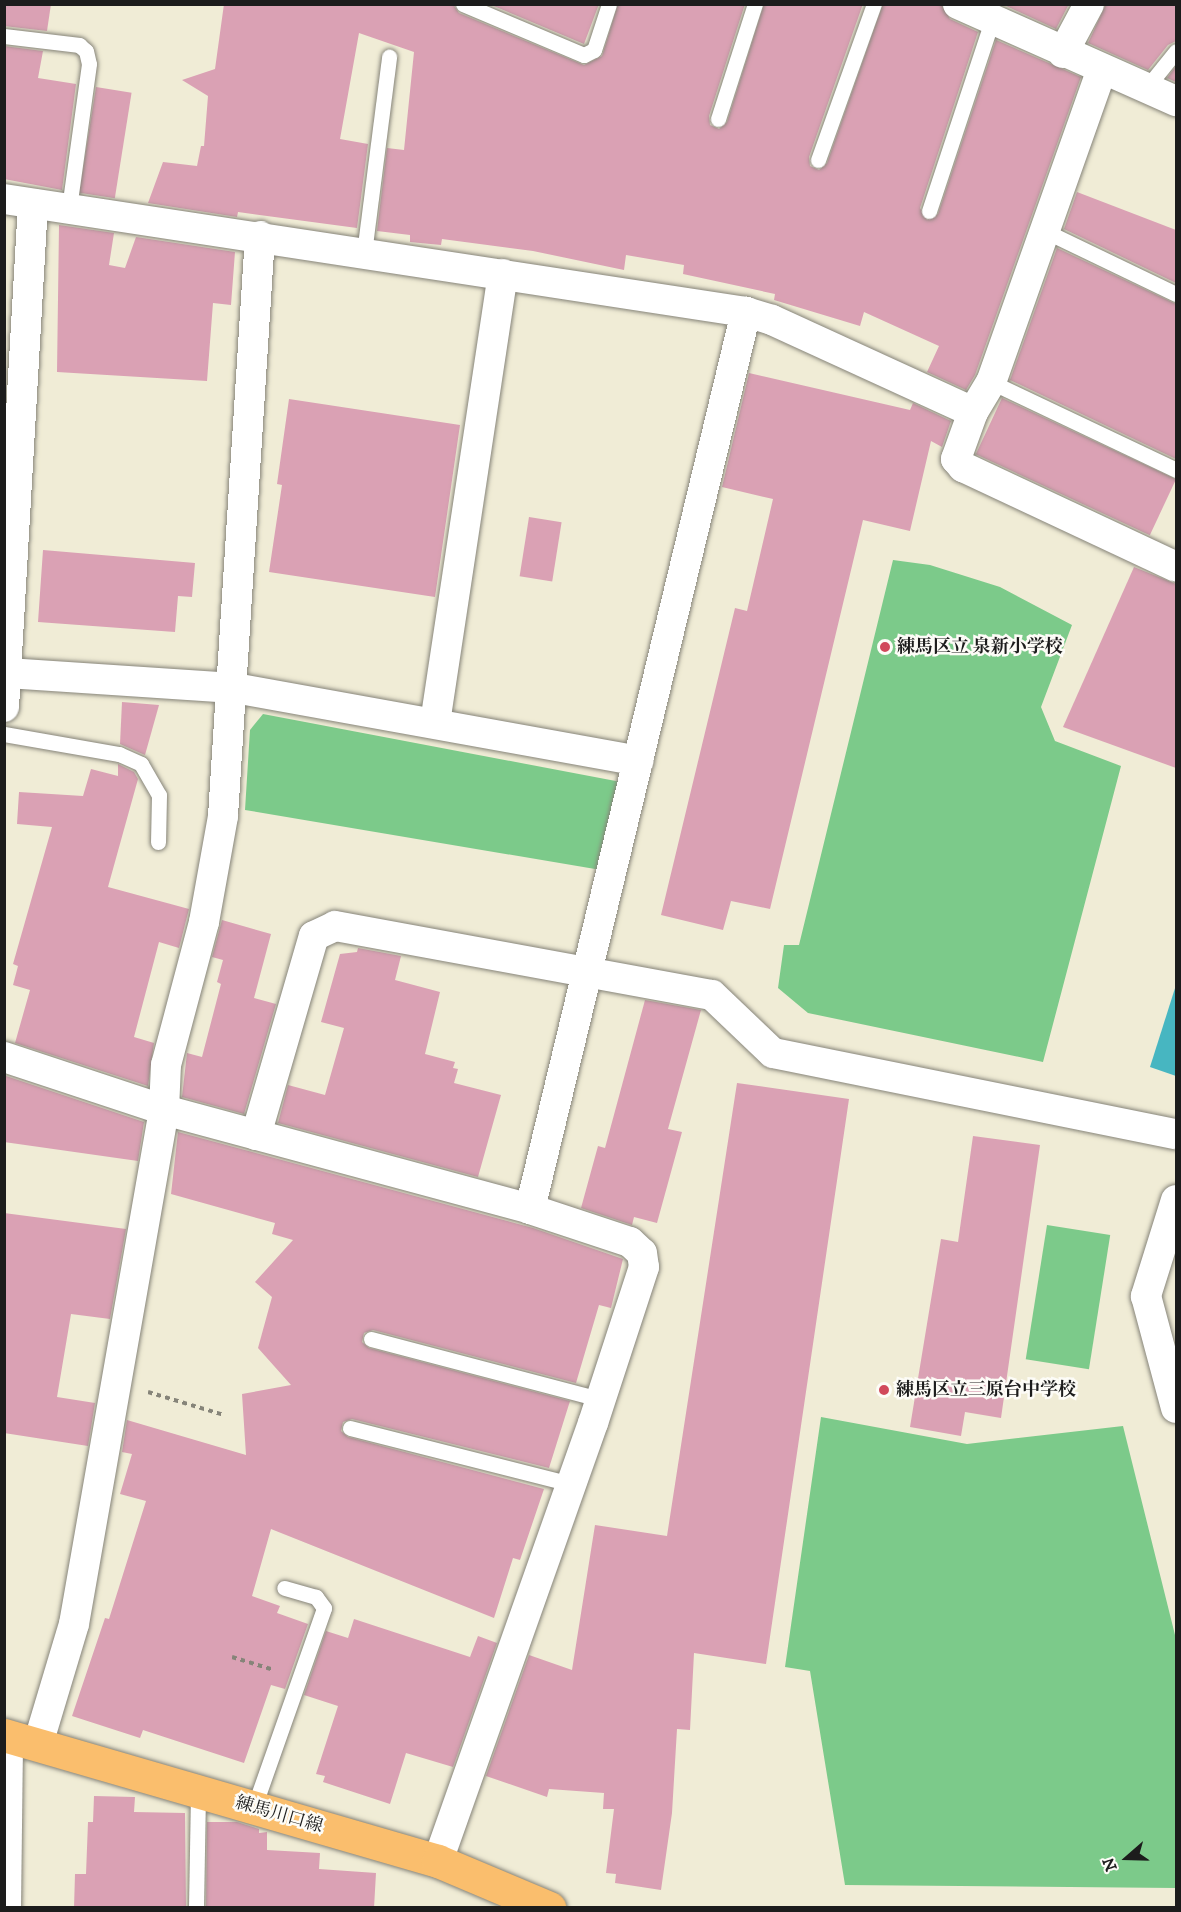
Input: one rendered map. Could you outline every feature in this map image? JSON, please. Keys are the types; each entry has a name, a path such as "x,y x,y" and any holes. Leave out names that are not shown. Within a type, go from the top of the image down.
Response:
{"main road":[{"name":"練馬川口線","path":"17,1738 438,1861 549,1908"}],"street":[{"path":"958,4 1176,101"},
{"path":"1063,52 1089,4"},
{"path":"1102,69 1047,232 991,382 973,412 957,453 963,467 1176,567"},
{"path":"4,199 260,236 746,312 973,412"},
{"path":"4,707 33,204"},
{"path":"6,1908 17,1738 75,1624 164,1110 166,1065 204,922 223,816 234,688 260,236"},
{"path":"435,723 503,274"},
{"path":"530,1209 746,312"},
{"path":"7,673 234,688 638,761"},
{"path":"256,1135 314,936 335,926 711,995 772,1053 1176,1134"},
{"path":"4,1057 164,1110 530,1209 630,1242 642,1253 644,1267 572,1485 438,1861"},
{"path":"1176,1200 1146,1296 1176,1408"}],"lane":[{"path":"463,4 584,55 594,50 609,4"},
{"path":"718,119 755,4"},
{"path":"818,160 874,4"},
{"path":"929,211 992,20"},
{"path":"4,36 79,45 86,51 89,64 69,209"},
{"path":"1147,87 1176,51"},
{"path":"364,253 389,57"},
{"path":"1047,232 1176,294"},
{"path":"991,382 1176,470"},
{"path":"4,734 119,754 141,764 159,795 158,842"},
{"path":"371,1339 600,1399"},
{"path":"350,1428 572,1485"},
{"path":"254,1807 324,1608 316,1597 284,1588"},
{"path":"196,1908 198,1792"}],"path":[{"path":"116,1382 224,1415"},
{"path":"232,1657 299,1678"}],"green space":[{"path":"893,560 930,565 1000,587 1072,625 1041,707 1055,741 1121,766 1043,1062 808,1013 778,988 784,945 799,945"},
{"path":"263,714 621,782 601,870 245,810 250,730"},
{"path":"1047,1225 1110,1235 1089,1369 1026,1359"},
{"path":"821,1417 967,1444 1123,1426 1176,1639 1176,1888 845,1885 810,1671 785,1667"}],"water":[{"path":"1176,985 1176,1076 1150,1067"}],"building":[{"path":"4,4 51,4 47,31 4,26"},
{"path":"224,4 453,4 459,13 584,65 602,56 618,4 745,4 709,116 710,125 719,129 727,122 764,4 863,4 809,157 810,166 819,170 827,163 883,4 941,4 950,19 978,32 920,208 927,220 938,214 996,40 1081,77 975,375 966,390 927,372 939,346 864,312 860,326 774,300 775,294 683,274 684,265 626,255 624,270 533,251 442,239 441,245 410,242 410,235 377,231 387,148 404,150 414,52 359,33 340,139 368,144 357,228 238,212 237,217 148,203 163,162 197,166 201,146 204,146 208,96 182,80 215,69"},
{"path":"489,4 599,4 584,44"},
{"path":"1002,4 1069,4 1056,29"},
{"path":"1106,4 1176,4 1176,41 1168,45 1148,70 1088,43"},
{"path":"4,46 43,51 38,78 76,84 62,190 4,179"},
{"path":"1176,66 1176,82 1167,78"},
{"path":"96,87 132,93 115,198 79,193"},
{"path":"1077,192 1176,230 1176,283 1064,229"},
{"path":"59,225 114,233 109,265 125,268 136,237 235,252 231,305 213,303 207,381 57,372"},
{"path":"1057,248 1176,304 1176,459 1010,380"},
{"path":"749,373 910,410 913,403 951,421 942,447 931,441 910,531 863,520 770,909 731,901 723,930 661,915 735,608 747,611 773,499 722,487"},
{"path":"1002,398 1176,479 1150,535 976,454"},
{"path":"289,399 460,425 435,597 269,572 282,485 277,484"},
{"path":"529,517 562,522 552,581 520,576"},
{"path":"43,550 195,563 192,597 178,596 175,632 38,622"},
{"path":"1134,567 1176,584 1176,768 1063,727"},
{"path":"122,702 159,705 145,755 120,744"},
{"path":"118,764 134,772 138,779 108,887 189,909 179,948 159,942 134,1037 154,1043 148,1086 15,1043 30,990 13,985 18,966 13,964 52,827 17,824 19,792 83,796 91,769 118,776"},
{"path":"222,920 271,934 254,998 276,1004 244,1114 182,1097 187,1053 202,1057 221,984 217,982 223,960 212,957"},
{"path":"358,948 401,956 395,980 440,992 425,1054 455,1062 453,1068 458,1069 454,1083 501,1095 478,1177 278,1123 288,1085 325,1095 344,1028 321,1022 340,954 357,952"},
{"path":"645,1000 701,1010 668,1129 682,1132 657,1223 634,1217 632,1225 581,1208 598,1146 605,1148"},
{"path":"6,1076 144,1122 138,1161 4,1142"},
{"path":"737,1083 849,1099 766,1664 694,1653 690,1730 677,1729 672,1813 661,1890 615,1883 616,1874 606,1873 614,1809 603,1809 604,1793 549,1789 547,1797 486,1776 529,1655 572,1670 595,1525 667,1536"},
{"path":"178,1132 533,1228 623,1259 611,1308 599,1305 576,1383 373,1330 364,1333 362,1342 369,1348 570,1401 549,1468 352,1419 343,1422 341,1431 348,1437 544,1489 520,1560 513,1558 494,1618 271,1529 252,1596 280,1606 277,1613 308,1624 285,1689 271,1685 244,1763 143,1730 140,1738 72,1716 105,1618 109,1619 146,1501 120,1494 132,1454 122,1452 127,1420 246,1455 242,1394 291,1385 258,1348 272,1297 255,1282 293,1240 272,1234 275,1223 171,1194"},
{"path":"973,1136 1040,1145 1001,1418 965,1412 961,1436 910,1427 941,1239 958,1242"},
{"path":"4,1213 126,1229 110,1319 71,1314 57,1397 95,1403 88,1446 4,1433"},
{"path":"354,1619 470,1657 478,1636 497,1643 453,1767 406,1753 390,1804 323,1782 325,1776 316,1774 338,1706 304,1695 326,1631 348,1638"},
{"path":"94,1796 135,1797 134,1812 185,1813 186,1908 74,1908 75,1874 86,1874 88,1822 93,1822"},
{"path":"207,1822 237,1822 259,1829 259,1833 267,1832 267,1850 320,1853 319,1869 376,1873 374,1908 206,1908"}],"place":[{"name":"練馬区立 泉新小学校","path":"885,647"},
{"name":"練馬区立三原台中学校","path":"884,1390"}]}
